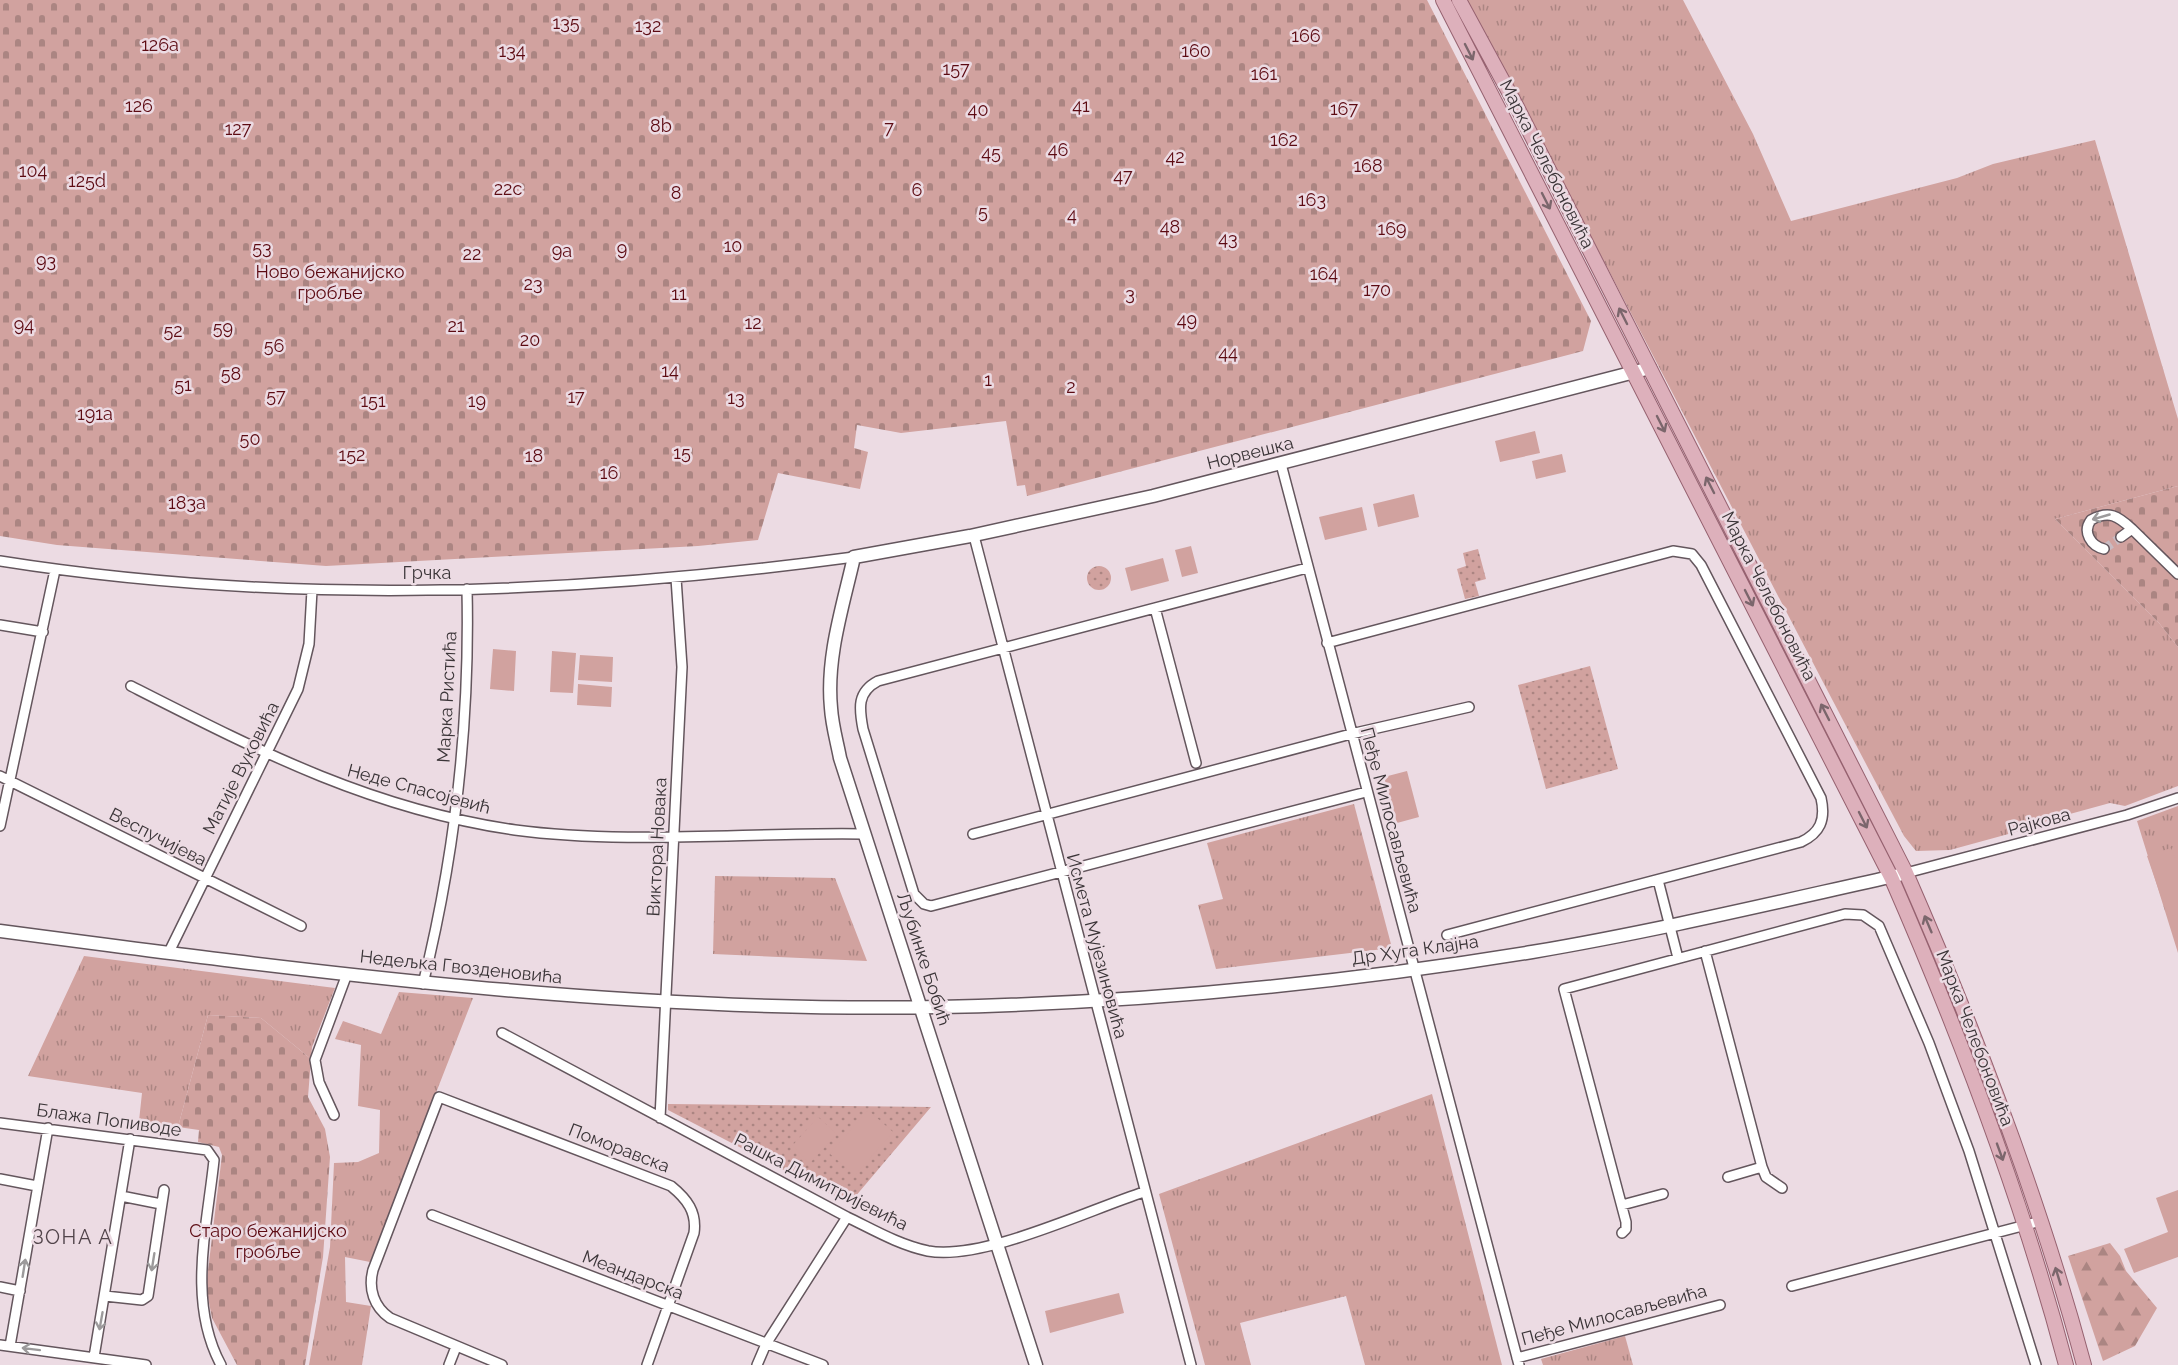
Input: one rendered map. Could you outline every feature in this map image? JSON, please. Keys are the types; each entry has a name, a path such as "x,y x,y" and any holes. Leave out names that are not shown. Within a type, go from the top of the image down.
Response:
{"main road":[{"path":"1446,6 1461,2"},
{"name":"Марка Челебоновића","path":"1461,2 1906,873 1990,1080 2041,1221 2084,1365"},
{"name":"Марка Челебоновића","path":"1446,6 1891,877 1972,1076 2026,1226 2066,1365"},
{"name":"Норвешка","path":"854,557 974,536 1281,464 1650,368"},
{"name":"Љубинке Бобић","path":"854,557 833,650 830,690 840,758 1036,1365"},
{"name":"Др Хуга Клајна","path":"922,1007 1094,1000 1266,987 1413,970 1536,951 1670,926 1906,873"},
{"name":"Недељка Гвозденовића","path":"0,931 423,984 666,1002 922,1007"}],"street":[{"name":"Пеђе Милосављевића","path":"1281,464 1518,1362 1720,1305"},
{"path":"2104,549 2098,547 2087,534 2086,528 2091,520 2113,514 2132,529 2178,574"},
{"path":"2121,537 2132,529"},
{"name":"Исмета Мујезиновића","path":"974,536 1001,649 1191,1365"},
{"path":"1328,643 1673,551 1692,554 1706,573 1821,798 1824,814 1819,829 1813,836 1801,842 1447,935"},
{"name":"Грчка","path":"0,561 55,570 312,590 543,588 676,578 854,557"},
{"path":"1307,568 872,684 864,692 859,704 862,729 914,894 924,904 943,904 1366,792"},
{"path":"0,826 55,570"},
{"name":"Виктора Новака","path":"660,1118 682,667 676,578"},
{"name":"Марка Ристића","path":"423,984 435,933 455,819 465,711 467,589"},
{"name":"Матије Вуковића","path":"169,952 300,682 309,644 312,590"},
{"path":"1155,608 1196,763"},
{"path":"0,625 43,632"},
{"name":"Неде Спасојевић","path":"131,686 266,754 370,796 455,819 543,832 674,836 864,834"},
{"path":"973,834 1351,734 1469,707"},
{"name":"Веспучијева","path":"0,776 301,926"},
{"name":"Рајкова","path":"1906,873 2127,815 2178,798"},
{"path":"1658,880 1678,958"},
{"path":"1622,1233 1626,1229 1626,1222 1622,1205 1564,988 1845,914 1863,915 1877,924 1898,966 1965,1140 1997,1233 2036,1365"},
{"path":"1705,951 1762,1167 1766,1178 1782,1188"},
{"path":"334,1115 319,1082 315,1060 347,974"},
{"name":"Рашка Димитријевића","path":"502,1033 847,1217 891,1239 927,1251 970,1251 1144,1192"},
{"name":"Поморавска","path":"456,1347 390,1318 376,1304 372,1284 373,1270 439,1097 671,1186 679,1192 692,1209 696,1221 692,1240 670,1297 670,1307 647,1365"},
{"name":"Блажа Попиводе","path":"0,1123 207,1150 212,1154 214,1160 201,1291 206,1326 221,1365"},
{"path":"48,1128 20,1291 5,1346 146,1365"},
{"path":"94,1357 130,1139"},
{"path":"1728,1177 1762,1167"},
{"path":"0,1179 38,1186"},
{"path":"105,1296 142,1300 148,1296 164,1190"},
{"path":"1622,1205 1664,1194"},
{"path":"121,1196 161,1204"},
{"name":"Меандарска","path":"432,1215 823,1365"},
{"path":"757,1365 766,1344 847,1217"},
{"path":"1792,1286 2041,1221"},
{"path":"0,1287 20,1291"},
{"path":"449,1365 456,1347 502,1365"}],"green space":[{"name":"Ново бежанијско гробље","path":"0,0 1427,0 1591,321 1583,351 1027,496 1025,485 1017,486 1006,421 901,433 857,425 854,448 868,452 860,489 778,473 758,540 698,546 326,566 57,545 0,536"},
{"path":"1467,0 1683,0 1753,134 1791,221 1957,178 1993,164 2095,140 2178,419 2178,486 2055,519 2159,623 2178,647 2178,786 2125,806 2110,803 1950,850 1916,851 1904,836"},
{"path":"1535,431 1540,453 1500,462 1495,441"},
{"path":"1562,454 1566,472 1536,479 1532,461"},
{"path":"2178,486 2178,647 2159,623 2055,519"},
{"path":"1414,494 1419,517 1378,527 1373,504"},
{"path":"1362,507 1367,530 1325,540 1319,517"},
{"path":"1191,546 1198,573 1182,577 1175,550"},
{"path":"1478,549 1486,579 1475,582 1479,596 1465,599 1457,569 1466,566 1463,553"},
{"path":"1163,558 1169,581 1131,591 1125,568"},
{"path":"1099,566 1107,570 1111,578 1107,586 1099,590 1091,586 1087,578 1091,570"},
{"path":"493,649 516,651 514,691 490,689"},
{"path":"552,651 576,653 573,693 550,692"},
{"path":"580,655 613,657 612,682 578,680"},
{"path":"1590,666 1618,769 1546,789 1518,685"},
{"path":"578,684 612,687 611,707 577,705"},
{"path":"1407,771 1419,817 1397,823 1384,777"},
{"path":"1354,804 1392,948 1216,969 1198,905 1223,899 1207,843"},
{"path":"2178,806 2178,953 2137,821"},
{"path":"2171,848 2178,865 2178,914 2168,917 2147,856"},
{"path":"715,876 835,878 867,961 713,954"},
{"path":"84,956 335,988 312,1047 311,1059 261,1018 208,1015 178,1127 139,1121 142,1093 28,1076"},
{"path":"399,992 473,998 370,1262 345,1257 346,1302 371,1306 362,1365 309,1365 330,1247 334,1163 358,1162 379,1153 380,1110 358,1106 361,1045 335,1039 343,1021 381,1034"},
{"name":"Старо бежанијско гробље","path":"208,1015 261,1018 311,1059 308,1097 325,1129 330,1157 323,1257 305,1365 237,1365 212,1318 206,1287 222,1155 219,1147 198,1142 199,1130 178,1127"},
{"path":"1432,1094 1502,1365 1365,1365 1346,1296 1240,1323 1251,1365 1205,1365 1159,1194"},
{"path":"668,1104 931,1107 849,1204 668,1110"},
{"path":"868,1110 893,1132 855,1175 830,1154"},
{"path":"818,1117 837,1134 810,1163 792,1146"},
{"path":"2178,1190 2178,1257 2134,1273 2124,1249 2168,1232 2156,1198"},
{"path":"2110,1243 2120,1256 2126,1271 2157,1308 2135,1346 2103,1361 2068,1256"},
{"path":"1119,1293 1124,1313 1050,1333 1045,1311"},
{"path":"1625,1336 1633,1365 1543,1365 1541,1359"}],"tunnel":[{"path":"2104,549 2121,537"}],"district":[{"name":"ЗОНА А","path":"73,1237"}],"park label":[{"name":"135","path":"566,23"},
{"name":"132","path":"648,26"},
{"name":"166","path":"1306,36"},
{"name":"126a","path":"160,45"},
{"name":"134","path":"512,51"},
{"name":"160","path":"1196,51"},
{"name":"157","path":"956,69"},
{"name":"161","path":"1264,74"},
{"name":"126","path":"139,106"},
{"name":"41","path":"1081,106"},
{"name":"167","path":"1344,109"},
{"name":"40","path":"978,110"},
{"name":"8b","path":"661,126"},
{"name":"7","path":"889,128"},
{"name":"127","path":"238,129"},
{"name":"162","path":"1284,140"},
{"name":"46","path":"1058,150"},
{"name":"45","path":"991,153"},
{"name":"42","path":"1175,157"},
{"name":"168","path":"1368,166"},
{"name":"104","path":"33,171"},
{"name":"47","path":"1123,176"},
{"name":"125d","path":"87,181"},
{"name":"22c","path":"508,189"},
{"name":"6","path":"917,190"},
{"name":"8","path":"676,193"},
{"name":"163","path":"1312,200"},
{"name":"5","path":"983,212"},
{"name":"4","path":"1072,215"},
{"name":"48","path":"1170,227"},
{"name":"169","path":"1392,229"},
{"name":"43","path":"1228,239"},
{"name":"10","path":"733,246"},
{"name":"53","path":"262,248"},
{"name":"9","path":"622,249"},
{"name":"9a","path":"562,251"},
{"name":"22","path":"472,254"},
{"name":"93","path":"46,261"},
{"name":"164","path":"1324,274"},
{"name":"23","path":"533,284"},
{"name":"170","path":"1377,290"},
{"name":"11","path":"679,294"},
{"name":"3","path":"1130,294"},
{"name":"49","path":"1187,320"},
{"name":"12","path":"753,323"},
{"name":"94","path":"24,325"},
{"name":"21","path":"456,326"},
{"name":"59","path":"223,328"},
{"name":"52","path":"173,331"},
{"name":"20","path":"530,340"},
{"name":"56","path":"274,346"},
{"name":"44","path":"1228,353"},
{"name":"14","path":"670,371"},
{"name":"58","path":"231,374"},
{"name":"1","path":"988,380"},
{"name":"51","path":"183,385"},
{"name":"2","path":"1071,387"},
{"name":"57","path":"276,396"},
{"name":"17","path":"576,397"},
{"name":"13","path":"736,398"},
{"name":"151","path":"373,401"},
{"name":"19","path":"477,401"},
{"name":"191a","path":"95,414"},
{"name":"50","path":"250,439"},
{"name":"15","path":"682,453"},
{"name":"152","path":"352,455"},
{"name":"18","path":"534,456"},
{"name":"16","path":"609,473"},
{"name":"183a","path":"187,503"}]}
